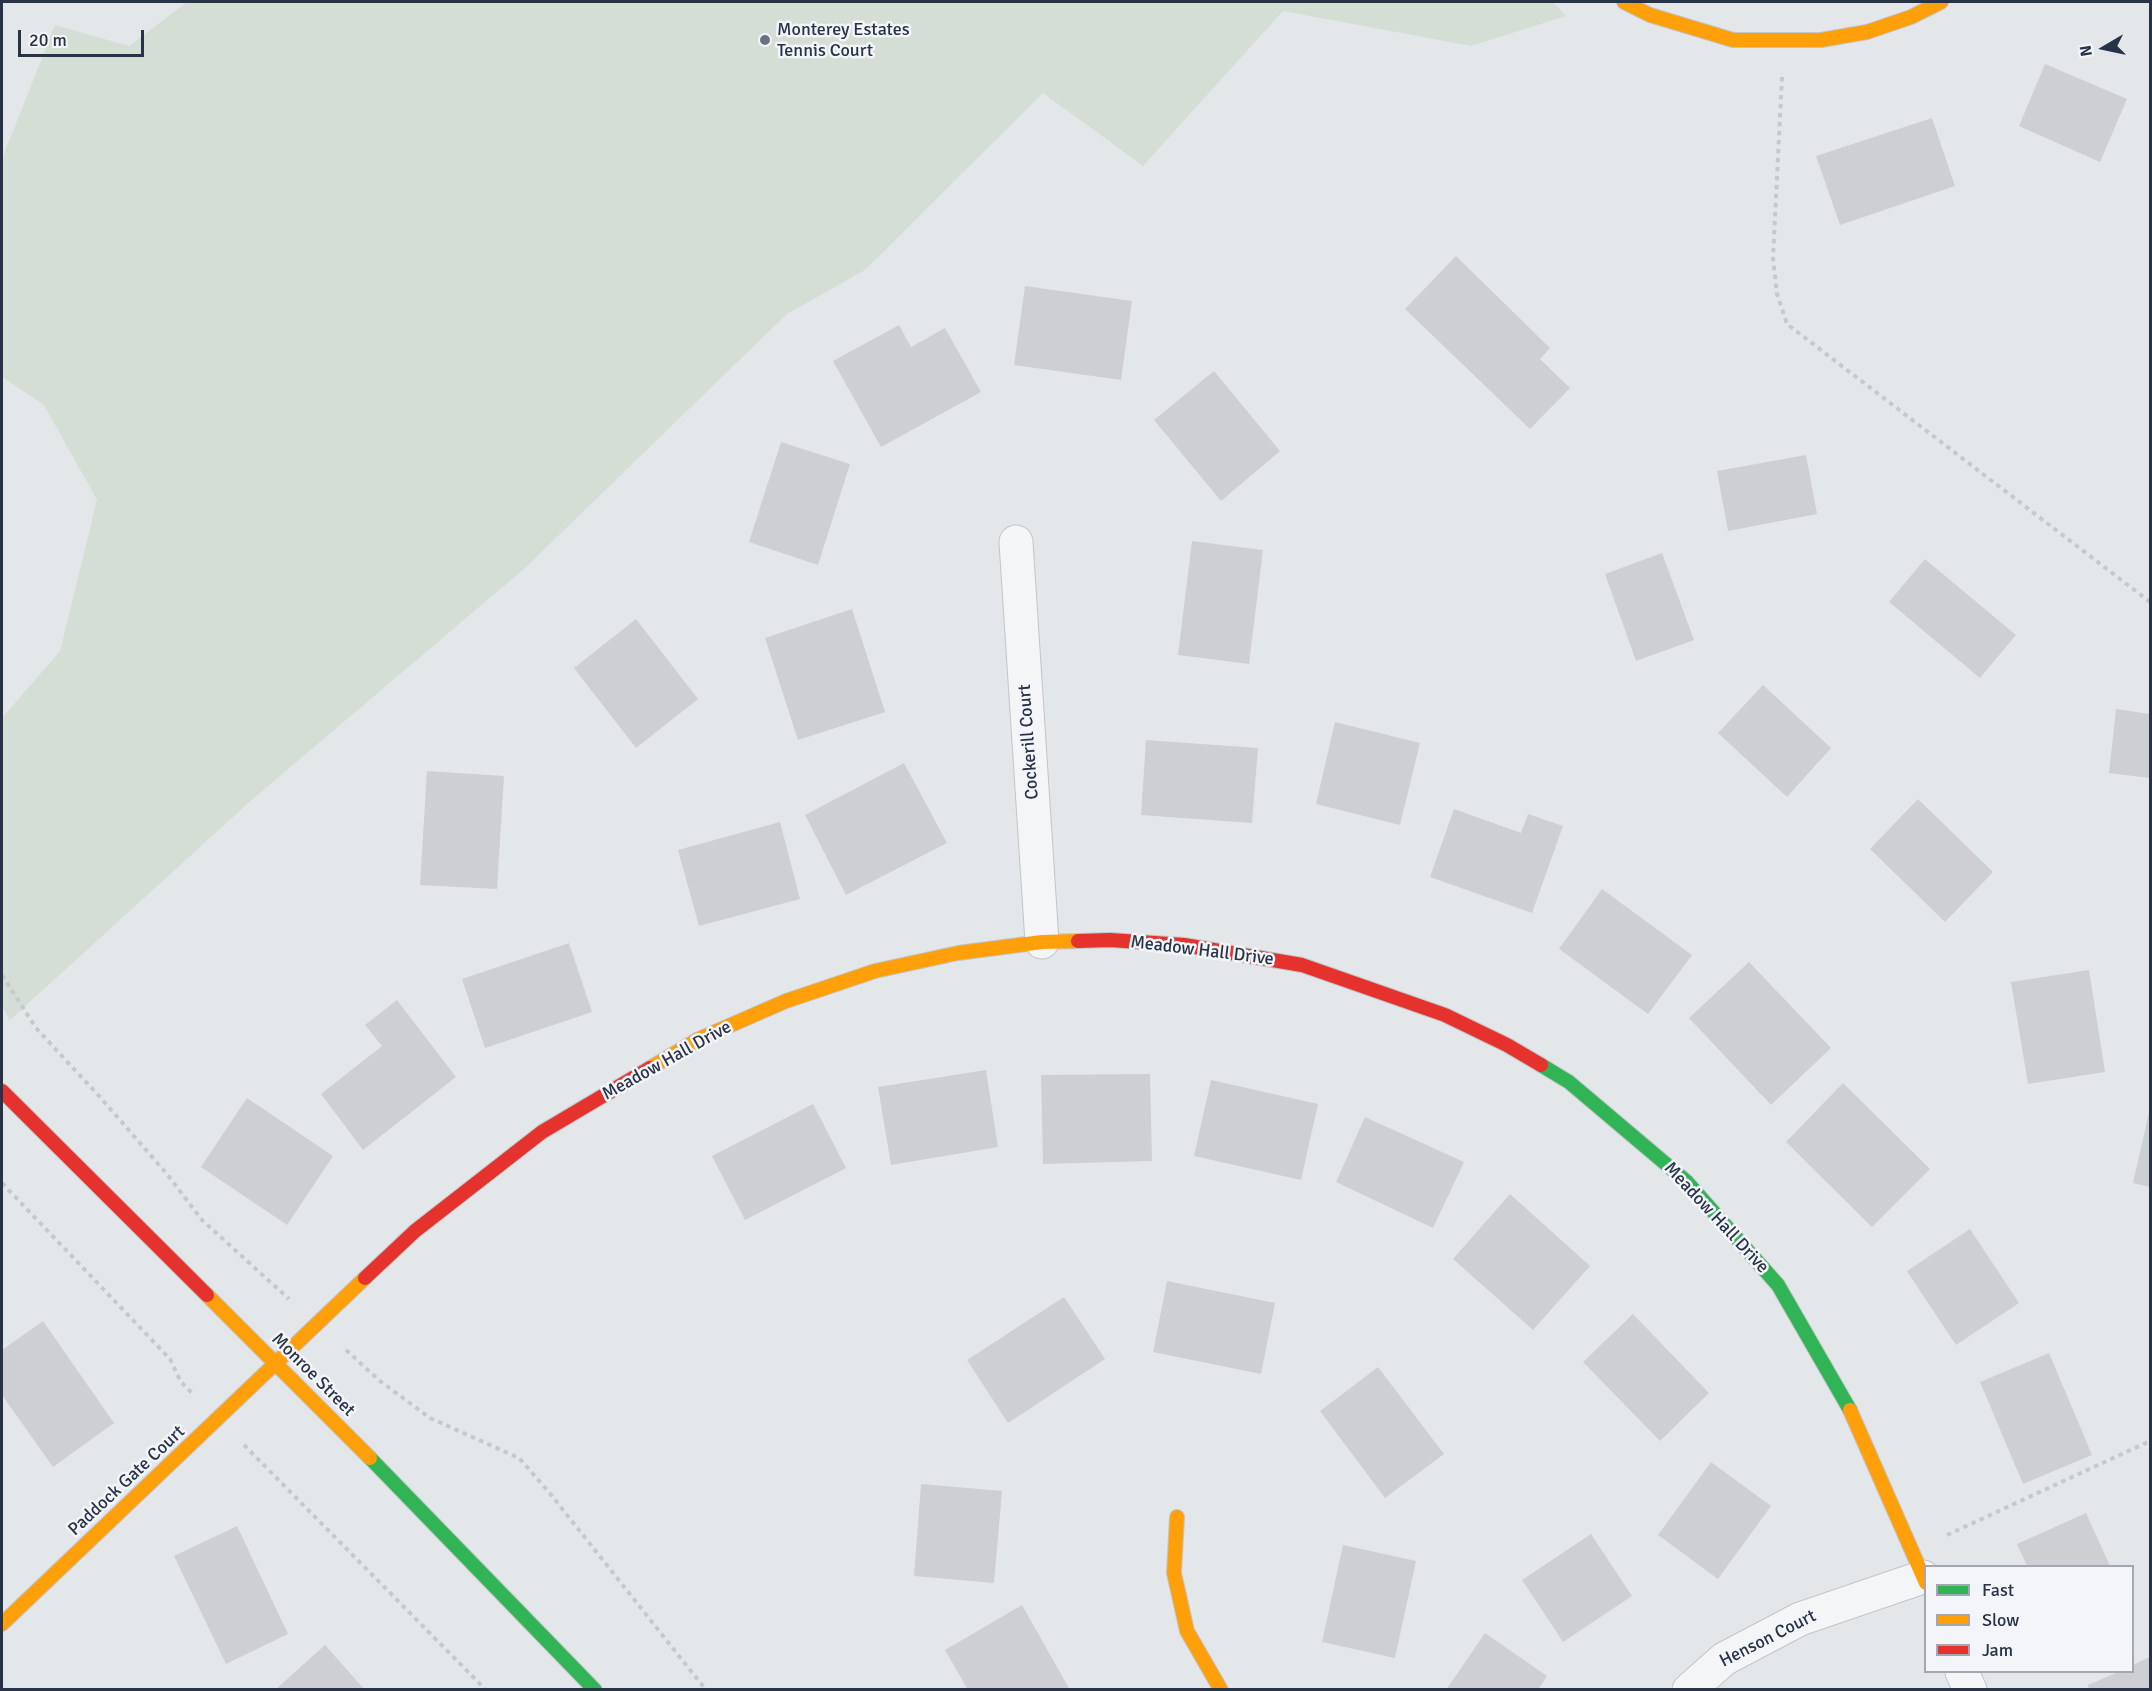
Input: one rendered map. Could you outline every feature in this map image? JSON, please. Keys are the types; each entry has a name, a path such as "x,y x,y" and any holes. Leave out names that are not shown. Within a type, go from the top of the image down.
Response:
{"street":[{"path":"1624,2 1650,15 1733,40 1821,40 1867,32 1911,17 1941,2"},
{"name":"Cockerill Court","path":"1016,542 1042,942"},
{"name":"Meadow Hall Drive","path":"277,1364 415,1231 542,1132 699,1039 786,1001 875,971 958,953 1042,942 1110,940 1184,945 1302,965 1445,1015 1507,1045 1569,1082 1686,1181 1778,1285 1848,1405 1920,1571"},
{"name":"Monroe Street","path":"2,1091 277,1364 595,1689"},
{"name":"Paddock Gate Court","path":"2,1624 277,1364"},
{"path":"1177,1517 1174,1573 1187,1631 1221,1689"},
{"name":"Henson Court","path":"1689,1689 1724,1659 1800,1618 1920,1571"},
{"path":"1963,1673 1970,1689"}],"path":[{"path":"1783,40 1773,258 1777,294 1787,324 2151,602"},
{"path":"1931,1565 2151,1441"}],"shaded area":[{"path":"187,2 1553,2 1566,16 1471,46 1283,11 1143,166 1043,93 865,270 787,314 524,569 254,798 10,1020 2,1006 2,718 60,651 97,500 44,405 2,377 2,159 55,25 129,46"}],"building":[{"path":"2045,64 2127,99 2100,162 2019,126"},
{"path":"1932,118 1955,186 1840,225 1816,156"},
{"path":"1456,256 1550,348 1540,359 1570,388 1530,429 1405,309"},
{"path":"1025,286 1132,301 1121,380 1014,365"},
{"path":"899,325 911,347 945,328 981,392 881,447 833,361"},
{"path":"1214,371 1280,451 1221,501 1154,420"},
{"path":"781,442 850,464 818,565 749,542"},
{"path":"1806,455 1817,514 1728,531 1717,471"},
{"path":"1192,541 1263,550 1249,664 1178,655"},
{"path":"1662,553 1694,640 1636,661 1605,574"},
{"path":"1925,559 2016,635 1980,678 1889,602"},
{"path":"852,609 885,712 798,740 765,638"},
{"path":"636,619 698,699 636,748 574,668"},
{"path":"1763,685 1831,748 1787,797 1718,733"},
{"path":"2116,709 2150,714 2150,778 2109,773"},
{"path":"1335,722 1420,743 1400,825 1316,804"},
{"path":"1146,740 1258,748 1252,823 1141,815"},
{"path":"904,763 947,843 846,895 805,815"},
{"path":"427,771 504,776 497,889 420,885"},
{"path":"1918,799 1993,872 1945,922 1870,849"},
{"path":"1454,809 1521,833 1528,814 1563,826 1532,913 1430,877"},
{"path":"780,822 800,899 699,926 678,850"},
{"path":"1602,889 1692,955 1648,1014 1559,949"},
{"path":"569,943 592,1012 485,1048 462,979"},
{"path":"1749,962 1831,1048 1771,1105 1689,1018"},
{"path":"2089,970 2105,1072 2028,1084 2011,982"},
{"path":"397,1000 456,1077 363,1150 321,1094 382,1046 365,1025"},
{"path":"986,1070 998,1147 891,1165 878,1087"},
{"path":"1150,1074 1152,1161 1043,1164 1041,1075"},
{"path":"1211,1080 1318,1104 1301,1180 1194,1156"},
{"path":"1843,1083 1930,1169 1872,1227 1786,1142"},
{"path":"247,1098 333,1156 287,1225 201,1167"},
{"path":"813,1104 846,1168 745,1220 712,1156"},
{"path":"2150,1108 2150,1187 2133,1183"},
{"path":"1365,1117 1464,1162 1433,1228 1336,1182"},
{"path":"1510,1194 1590,1266 1533,1330 1453,1259"},
{"path":"1970,1229 2019,1303 1956,1345 1907,1271"},
{"path":"1167,1281 1275,1303 1261,1374 1153,1352"},
{"path":"1064,1297 1105,1359 1008,1423 967,1360"},
{"path":"1633,1314 1709,1393 1660,1441 1583,1362"},
{"path":"43,1321 114,1423 53,1467 2,1395 2,1350"},
{"path":"2049,1353 2092,1455 2023,1484 1980,1382"},
{"path":"1378,1367 1444,1454 1385,1498 1320,1411"},
{"path":"1711,1462 1771,1506 1718,1579 1658,1535"},
{"path":"921,1484 1002,1491 994,1583 914,1576"},
{"path":"2086,1513 2110,1565 2027,1565 2017,1544"},
{"path":"237,1526 288,1634 226,1664 174,1556"},
{"path":"1591,1534 1632,1596 1563,1642 1522,1580"},
{"path":"1343,1545 1416,1561 1395,1658 1322,1642"},
{"path":"1022,1605 1070,1690 968,1690 945,1650"},
{"path":"1485,1633 1547,1676 1538,1690 1446,1690"},
{"path":"325,1645 365,1690 275,1690"},
{"path":"2150,1657 2150,1690 2089,1690 2088,1685 2116,1673 2134,1673 2134,1664"}],"traffic: fast":[{"path":"1541,1065 1569,1082 1686,1181 1778,1285 1850,1410"},
{"path":"370,1458 595,1690"}],"traffic: slow":[{"path":"1624,2 1650,15 1733,40 1821,40 1867,32 1911,17 1941,2"},
{"path":"650,1068 699,1039 786,1001 875,971 958,953 1042,942 1078,941"},
{"path":"2,1624 365,1278"},
{"path":"207,1295 370,1458"},
{"path":"1850,1410 1924,1578"},
{"path":"1177,1517 1174,1573 1187,1631 1221,1690"}],"traffic: jam":[{"path":"1078,941 1110,940 1184,945 1302,965 1445,1015 1507,1045 1541,1065"},
{"path":"365,1278 415,1231 542,1132 650,1068"},
{"path":"2,1091 207,1295"}],"place":[{"name":"Monterey Estates Tennis Court","path":"765,40"}]}
